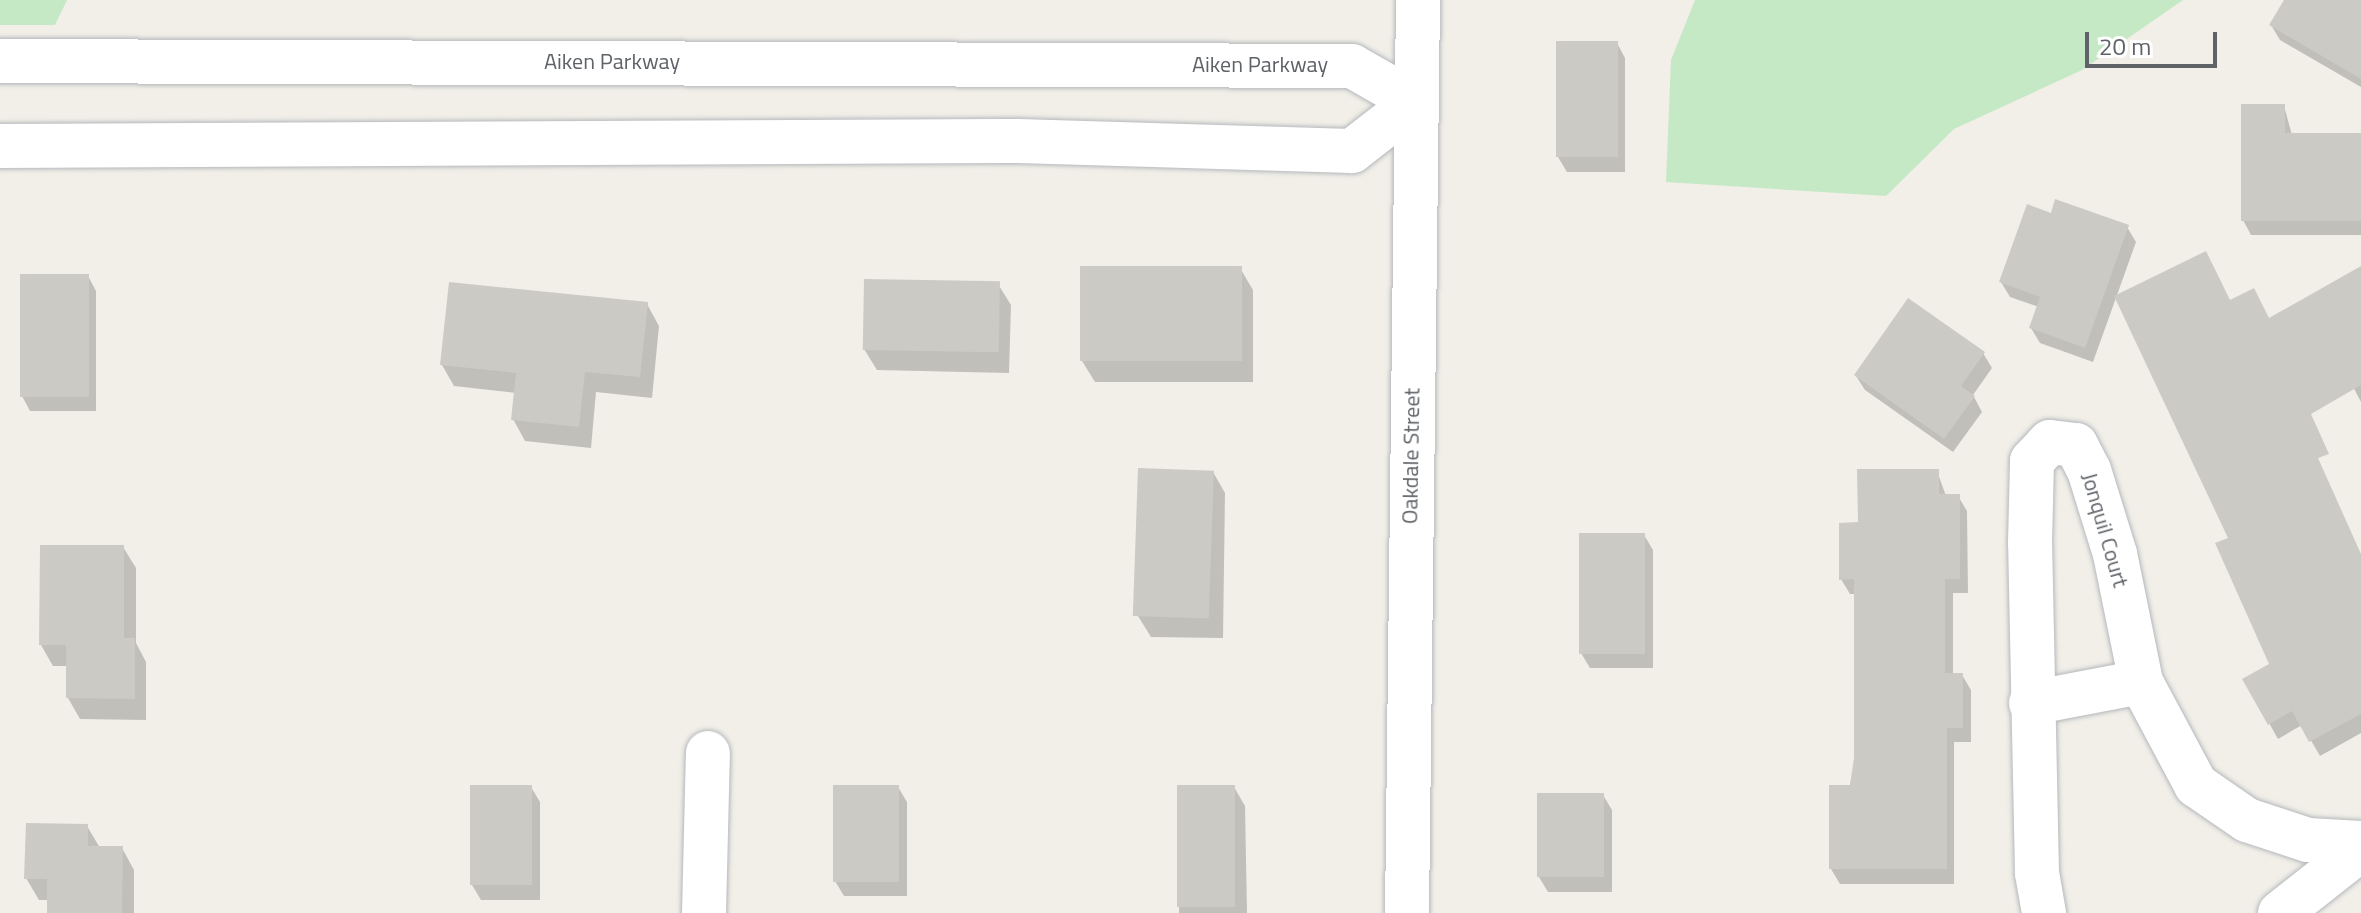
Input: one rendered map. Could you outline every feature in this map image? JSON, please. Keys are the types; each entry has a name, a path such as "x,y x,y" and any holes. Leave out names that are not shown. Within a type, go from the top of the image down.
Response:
{"street":[{"name":"Oakdale Street","path":"1407,913 1418,0"},
{"name":"Aiken Parkway","path":"0,61 1352,66 1415,102"},
{"path":"0,146 1018,141 1352,151 1415,102"},
{"name":"Jonquil Court","path":"2044,913 2037,873 2031,703 2032,461 2050,442 2076,445 2089,470 2115,554 2141,682 2196,785 2247,820 2308,840 2361,843"},
{"path":"2031,703 2141,682"},
{"path":"704,913 708,753"},
{"path":"2280,913 2361,849"}],"green space":[{"path":"0,0 67,0 55,25 0,25"},
{"path":"1695,0 2183,0 2082,70 1954,129 1886,196 1666,182 1671,60"}],"building":[{"path":"2284,0 2361,0 2361,79 2269,25"},
{"path":"1556,41 1618,41 1618,157 1556,157"},
{"path":"2241,104 2285,104 2285,133 2361,133 2361,221 2241,221"},
{"path":"2055,199 2129,225 2085,348 2029,328 2040,297 1999,282 2027,204 2051,213"},
{"path":"2206,251 2230,300 2254,288 2269,318 2361,266 2361,385 2311,414 2329,454 2318,458 2361,554 2361,714 2309,742 2292,711 2268,725 2242,679 2269,664 2215,543 2228,538 2114,296"},
{"path":"1080,266 1242,266 1242,361 1080,361"},
{"path":"20,274 89,274 89,397 20,397"},
{"path":"864,279 1000,281 999,352 863,350"},
{"path":"449,282 648,302 640,377 585,372 579,427 511,420 516,373 440,365"},
{"path":"1908,298 1985,352 1961,386 1975,396 1944,439 1854,375"},
{"path":"1138,468 1214,471 1209,619 1133,616"},
{"path":"1857,469 1939,469 1939,494 1960,494 1960,579 1945,579 1945,673 1963,673 1963,728 1947,728 1947,869 1829,869 1829,785 1850,785 1854,758 1854,579 1839,580 1839,523 1858,522"},
{"path":"1579,533 1645,533 1645,654 1579,654"},
{"path":"40,545 124,545 124,638 135,638 135,699 66,698 66,645 39,645"},
{"path":"470,785 532,785 532,885 470,885"},
{"path":"833,785 899,785 899,882 833,882"},
{"path":"1177,785 1235,785 1235,907 1177,907"},
{"path":"1537,793 1604,793 1604,877 1537,877"},
{"path":"26,823 88,824 88,846 123,846 122,913 47,913 47,879 24,879"}]}
